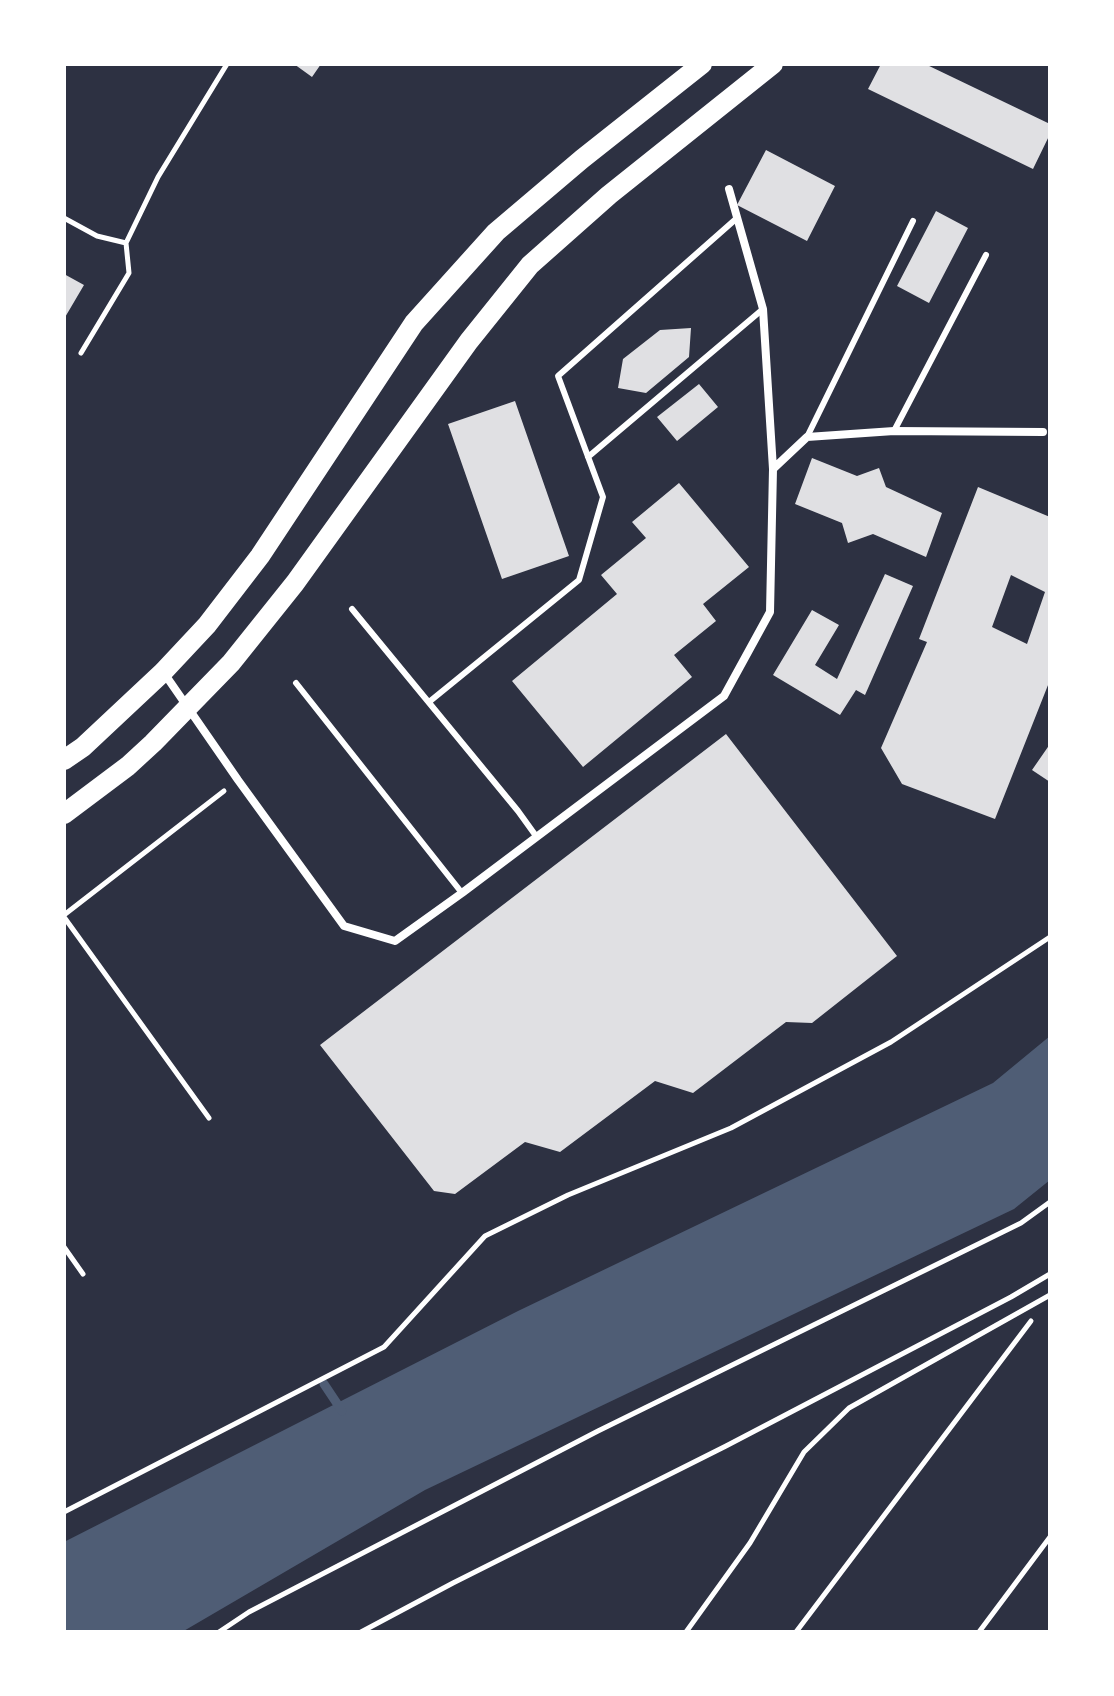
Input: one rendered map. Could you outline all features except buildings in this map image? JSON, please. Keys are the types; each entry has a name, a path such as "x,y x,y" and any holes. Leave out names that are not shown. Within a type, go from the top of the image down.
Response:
{"main road":[{"path":"64,760 83,747 163,672 207,625 260,556 414,323 496,232 702,64"},
{"path":"64,814 128,766 231,663 295,583 469,341 530,265 609,195 773,64"}],"street":[{"path":"163,672 344,926 395,941 724,696 770,612 773,469 763,309 729,189"},
{"path":"773,469 807,437 894,431 1043,432"}],"lane":[{"path":"429,702 579,580 603,497 558,376 737,218"},
{"path":"807,437 913,221"},
{"path":"894,431 986,255"},
{"path":"588,457 763,309"},
{"path":"352,609 536,836"},
{"path":"296,683 462,893"}],"path":[{"path":"81,353 129,273 126,243 158,177 227,64"},
{"path":"64,218 97,236 126,243"},
{"path":"209,1118 64,916 238,780"},
{"path":"64,1512 384,1347 485,1236 568,1195 731,1128 891,1042 1050,937"},
{"path":"219,1632 249,1612 598,1431 1021,1223 1050,1202"},
{"path":"64,1247 83,1274"},
{"path":"361,1632 740,1439 1050,1274"},
{"path":"686,1632 750,1543 804,1452 849,1408 1050,1295"},
{"path":"796,1632 1031,1321"},
{"path":"979,1632 1050,1537"}],"water":[{"path":"1050,1036 1050,1180 1014,1209 425,1490 182,1632 64,1632 64,1542 518,1311 993,1083"}],"waterway":[{"path":"324,1384 342,1411"}]}
